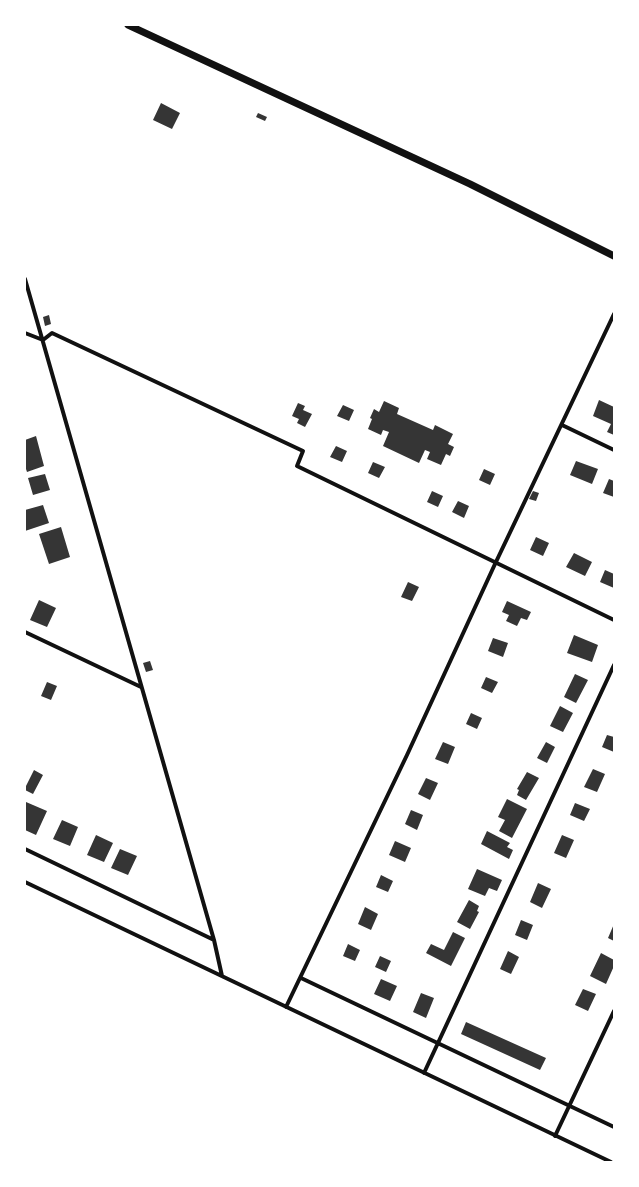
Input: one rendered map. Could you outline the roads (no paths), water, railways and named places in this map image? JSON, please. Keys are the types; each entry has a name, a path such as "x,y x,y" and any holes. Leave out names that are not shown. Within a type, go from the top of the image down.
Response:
{"main road":[{"path":"128,25 470,184 614,256"}],"street":[{"path":"25,279 214,940 222,976"},
{"path":"286,1007 614,314"},
{"path":"25,333 43,340"},
{"path":"43,340 52,333 303,451 297,466 495,564 614,620"},
{"path":"562,425 614,450"},
{"path":"25,632 141,687"},
{"path":"424,1073 614,665"},
{"path":"25,849 214,940"},
{"path":"25,882 611,1162"},
{"path":"301,978 614,1127"},
{"path":"555,1136 614,1011"}]}
